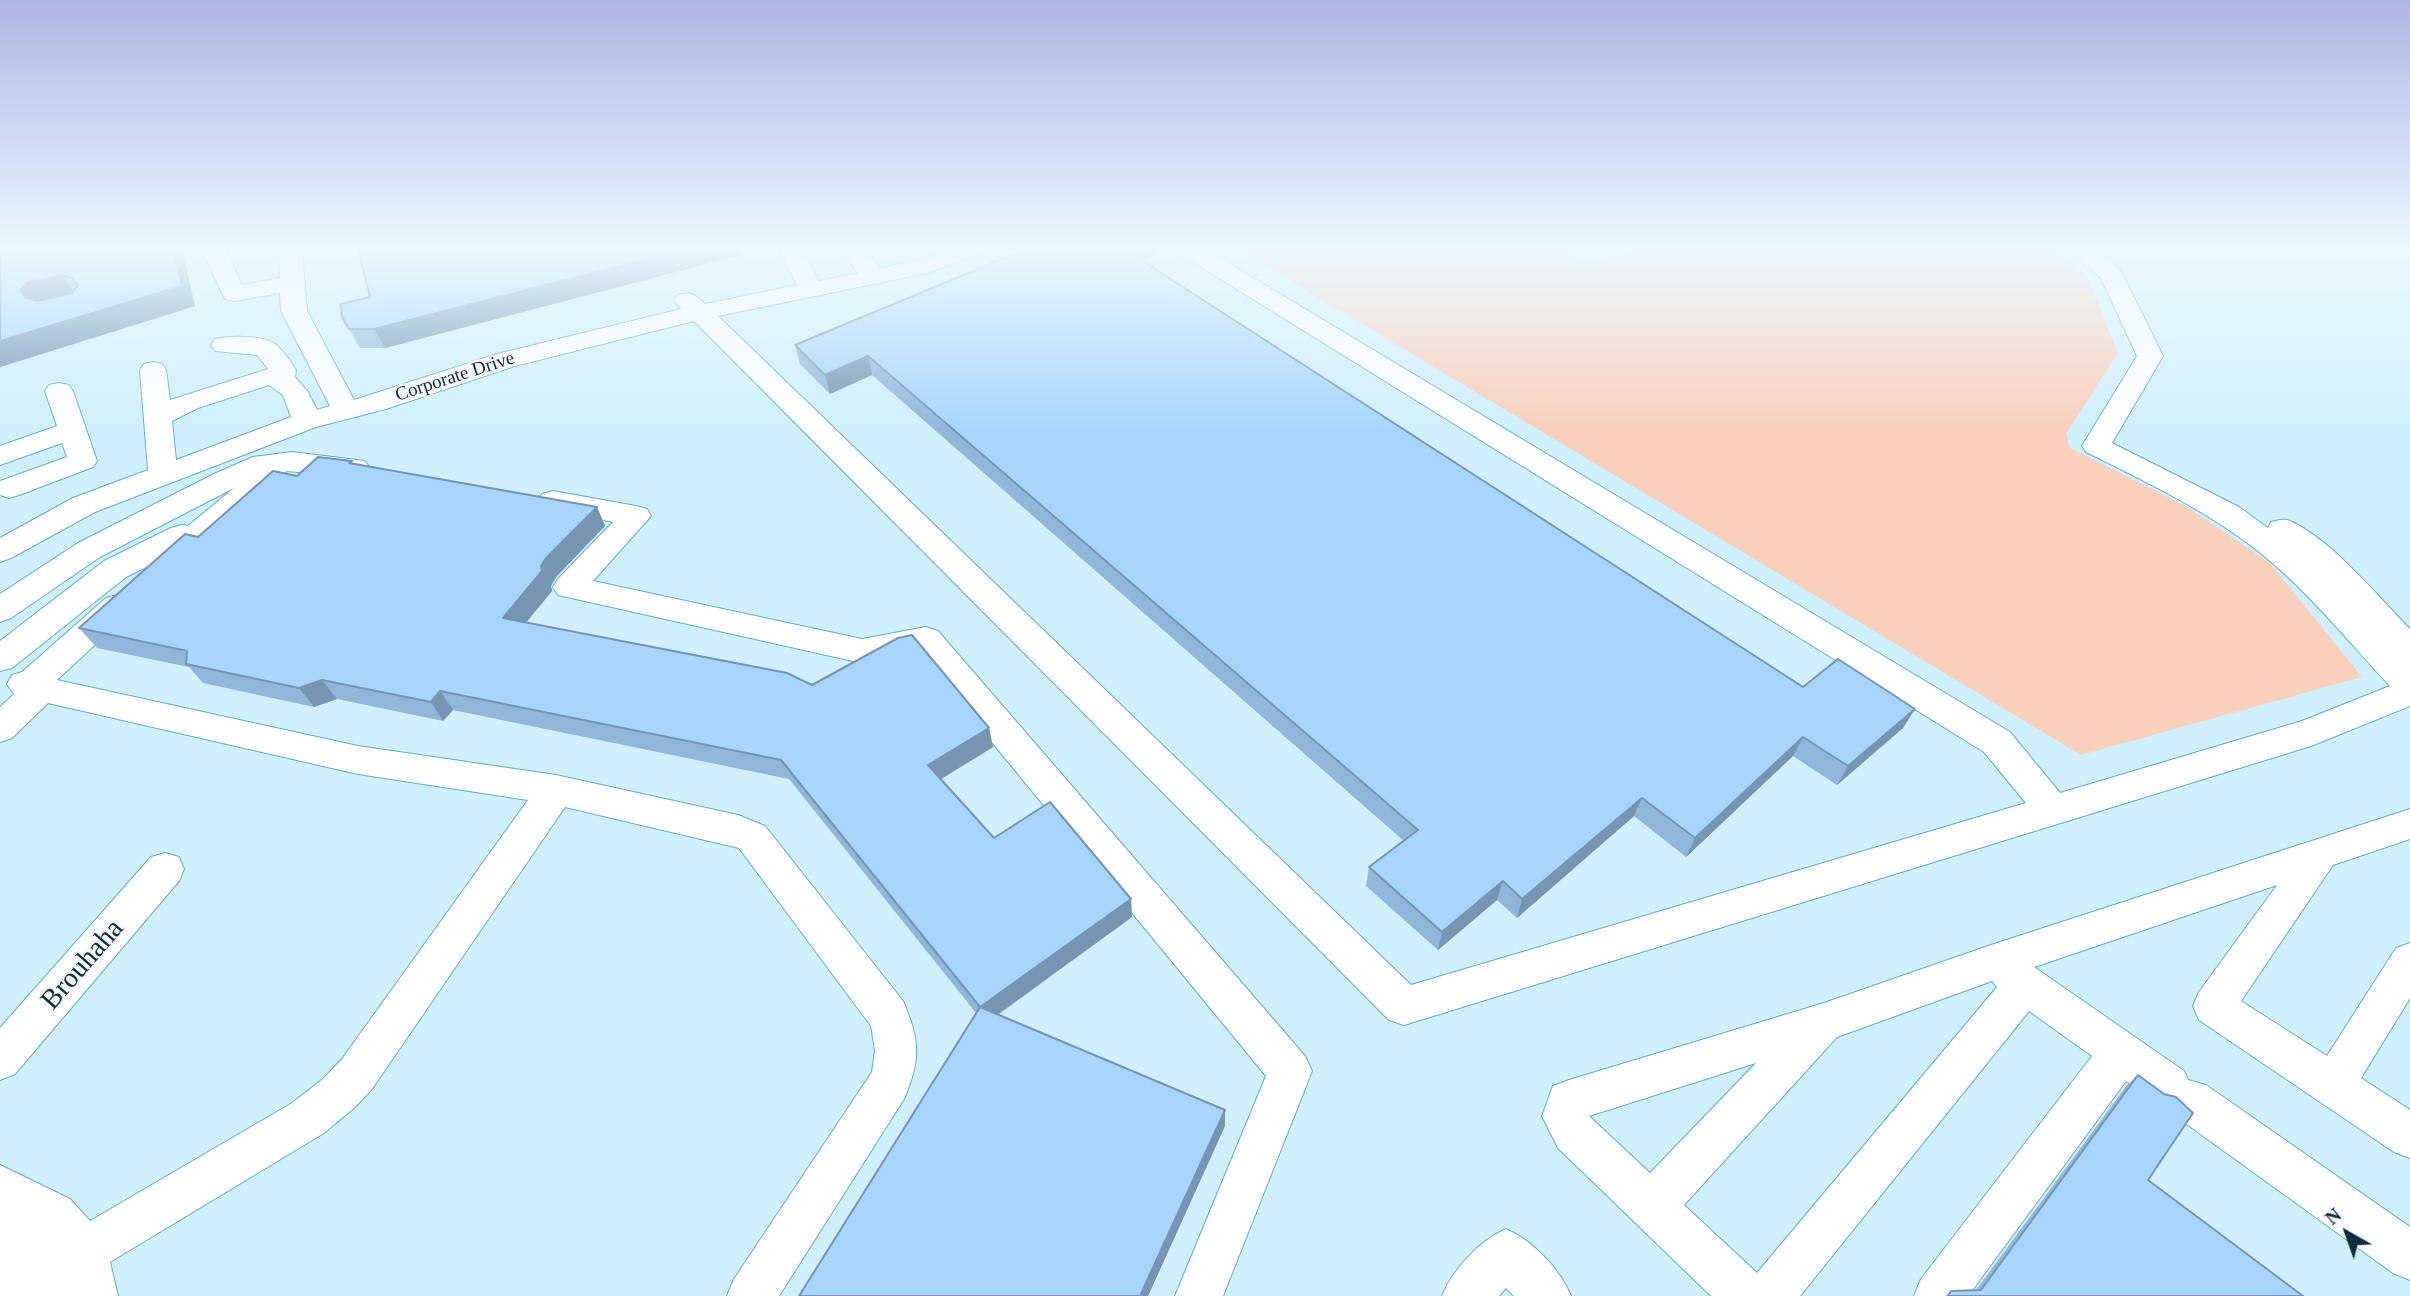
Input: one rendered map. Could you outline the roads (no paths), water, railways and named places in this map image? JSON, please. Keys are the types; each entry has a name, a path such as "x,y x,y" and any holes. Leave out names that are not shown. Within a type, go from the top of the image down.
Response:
{"street":[{"path":"294,309 342,402"},
{"name":"Corporate Drive","path":"306,421 376,385 494,347 677,309"},
{"name":"Corporate Drive","path":"2,547 84,505 306,421 376,403 484,367 682,309"},
{"path":"698,309 1404,1006 2311,732 2410,692"},
{"path":"1287,309 1997,742 2053,810"},
{"path":"2101,438 2150,356 2128,309"},
{"path":"224,345 265,348 283,370 281,378"},
{"path":"153,370 163,475"},
{"path":"0,728 23,683 211,523 273,463 306,421 302,401 281,378 268,377 246,382 159,416"},
{"path":"9,488 83,461 58,391"},
{"path":"0,456 72,430"},
{"path":"2101,438 2237,495 2323,559 2410,650"},
{"path":"2101,438 2272,545 2308,578 2410,685"},
{"path":"0,610 89,550 223,481 273,463 386,471"},
{"path":"531,497 636,516 569,587 862,651 926,639 1290,1070 1199,1296"},
{"path":"0,659 116,569 211,523"},
{"path":"23,683 358,760 556,790 738,831 752,837 892,1023 896,1039 895,1063 889,1084 751,1296"},
{"path":"0,1283 43,1258 84,1251 308,1118 339,1093 357,1074 556,790"},
{"path":"1746,1296 1569,1126 1563,1116 1569,1101 1824,1022 2010,973 2320,854 2410,824"},
{"path":"2320,854 2214,1006 2410,1136"},
{"name":"Brouhaha","path":"0,1060 165,869"},
{"path":"2333,1085 2410,961"},
{"path":"2010,973 2410,1256"},
{"path":"1769,1296 2010,973"},
{"path":"1651,1206 1824,1022"},
{"path":"1938,1296 2121,1052"},
{"path":"7,1191 54,1215 84,1251 93,1296"},
{"path":"0,1267 10,1249 18,1219 7,1191"},
{"path":"48,1296 54,1293 84,1251"},
{"path":"1466,1296 1506,1253 1547,1296"}]}
